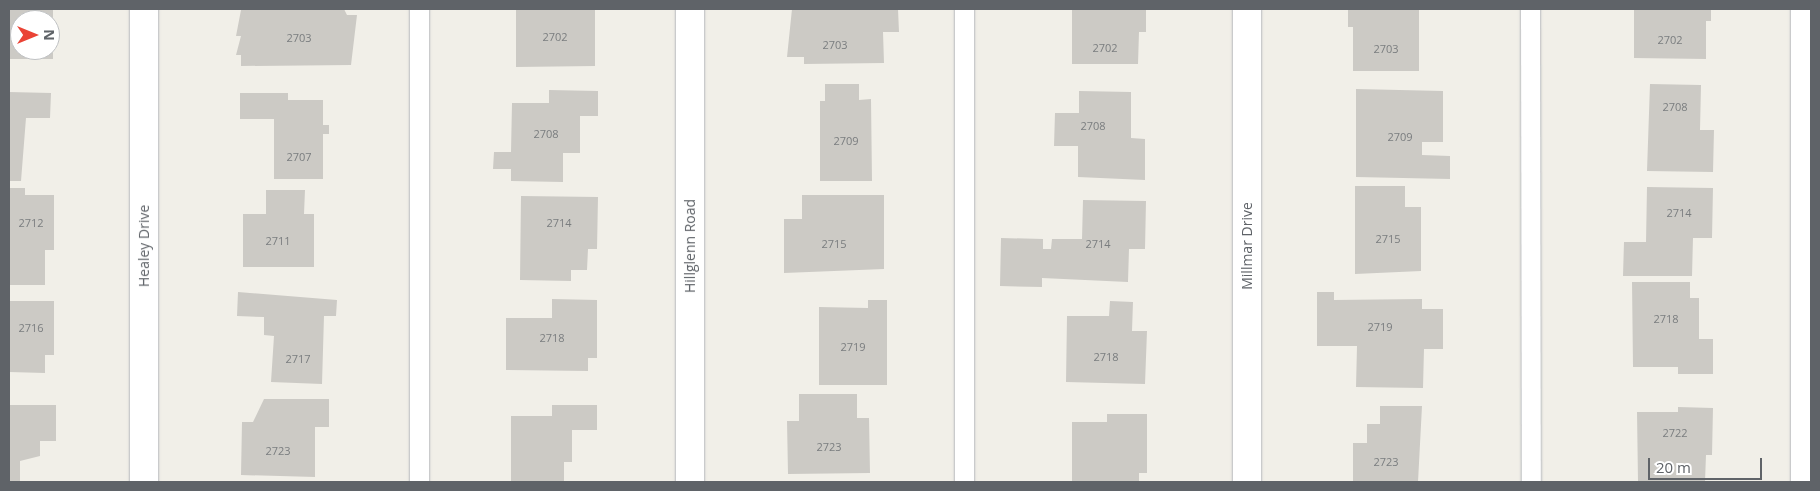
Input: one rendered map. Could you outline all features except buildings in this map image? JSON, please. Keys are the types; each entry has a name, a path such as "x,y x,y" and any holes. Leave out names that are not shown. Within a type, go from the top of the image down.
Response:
{"street":[{"name":"Healey Drive","path":"144,9 144,482"},
{"name":"Hillglenn Road","path":"690,9 690,482"},
{"name":"Millmar Drive","path":"1247,9 1247,482"},
{"path":"1804,482 1805,9"}],"lane":[{"path":"418,9 419,482"},
{"path":"964,9 964,482"},
{"path":"1530,9 1530,482"}]}
